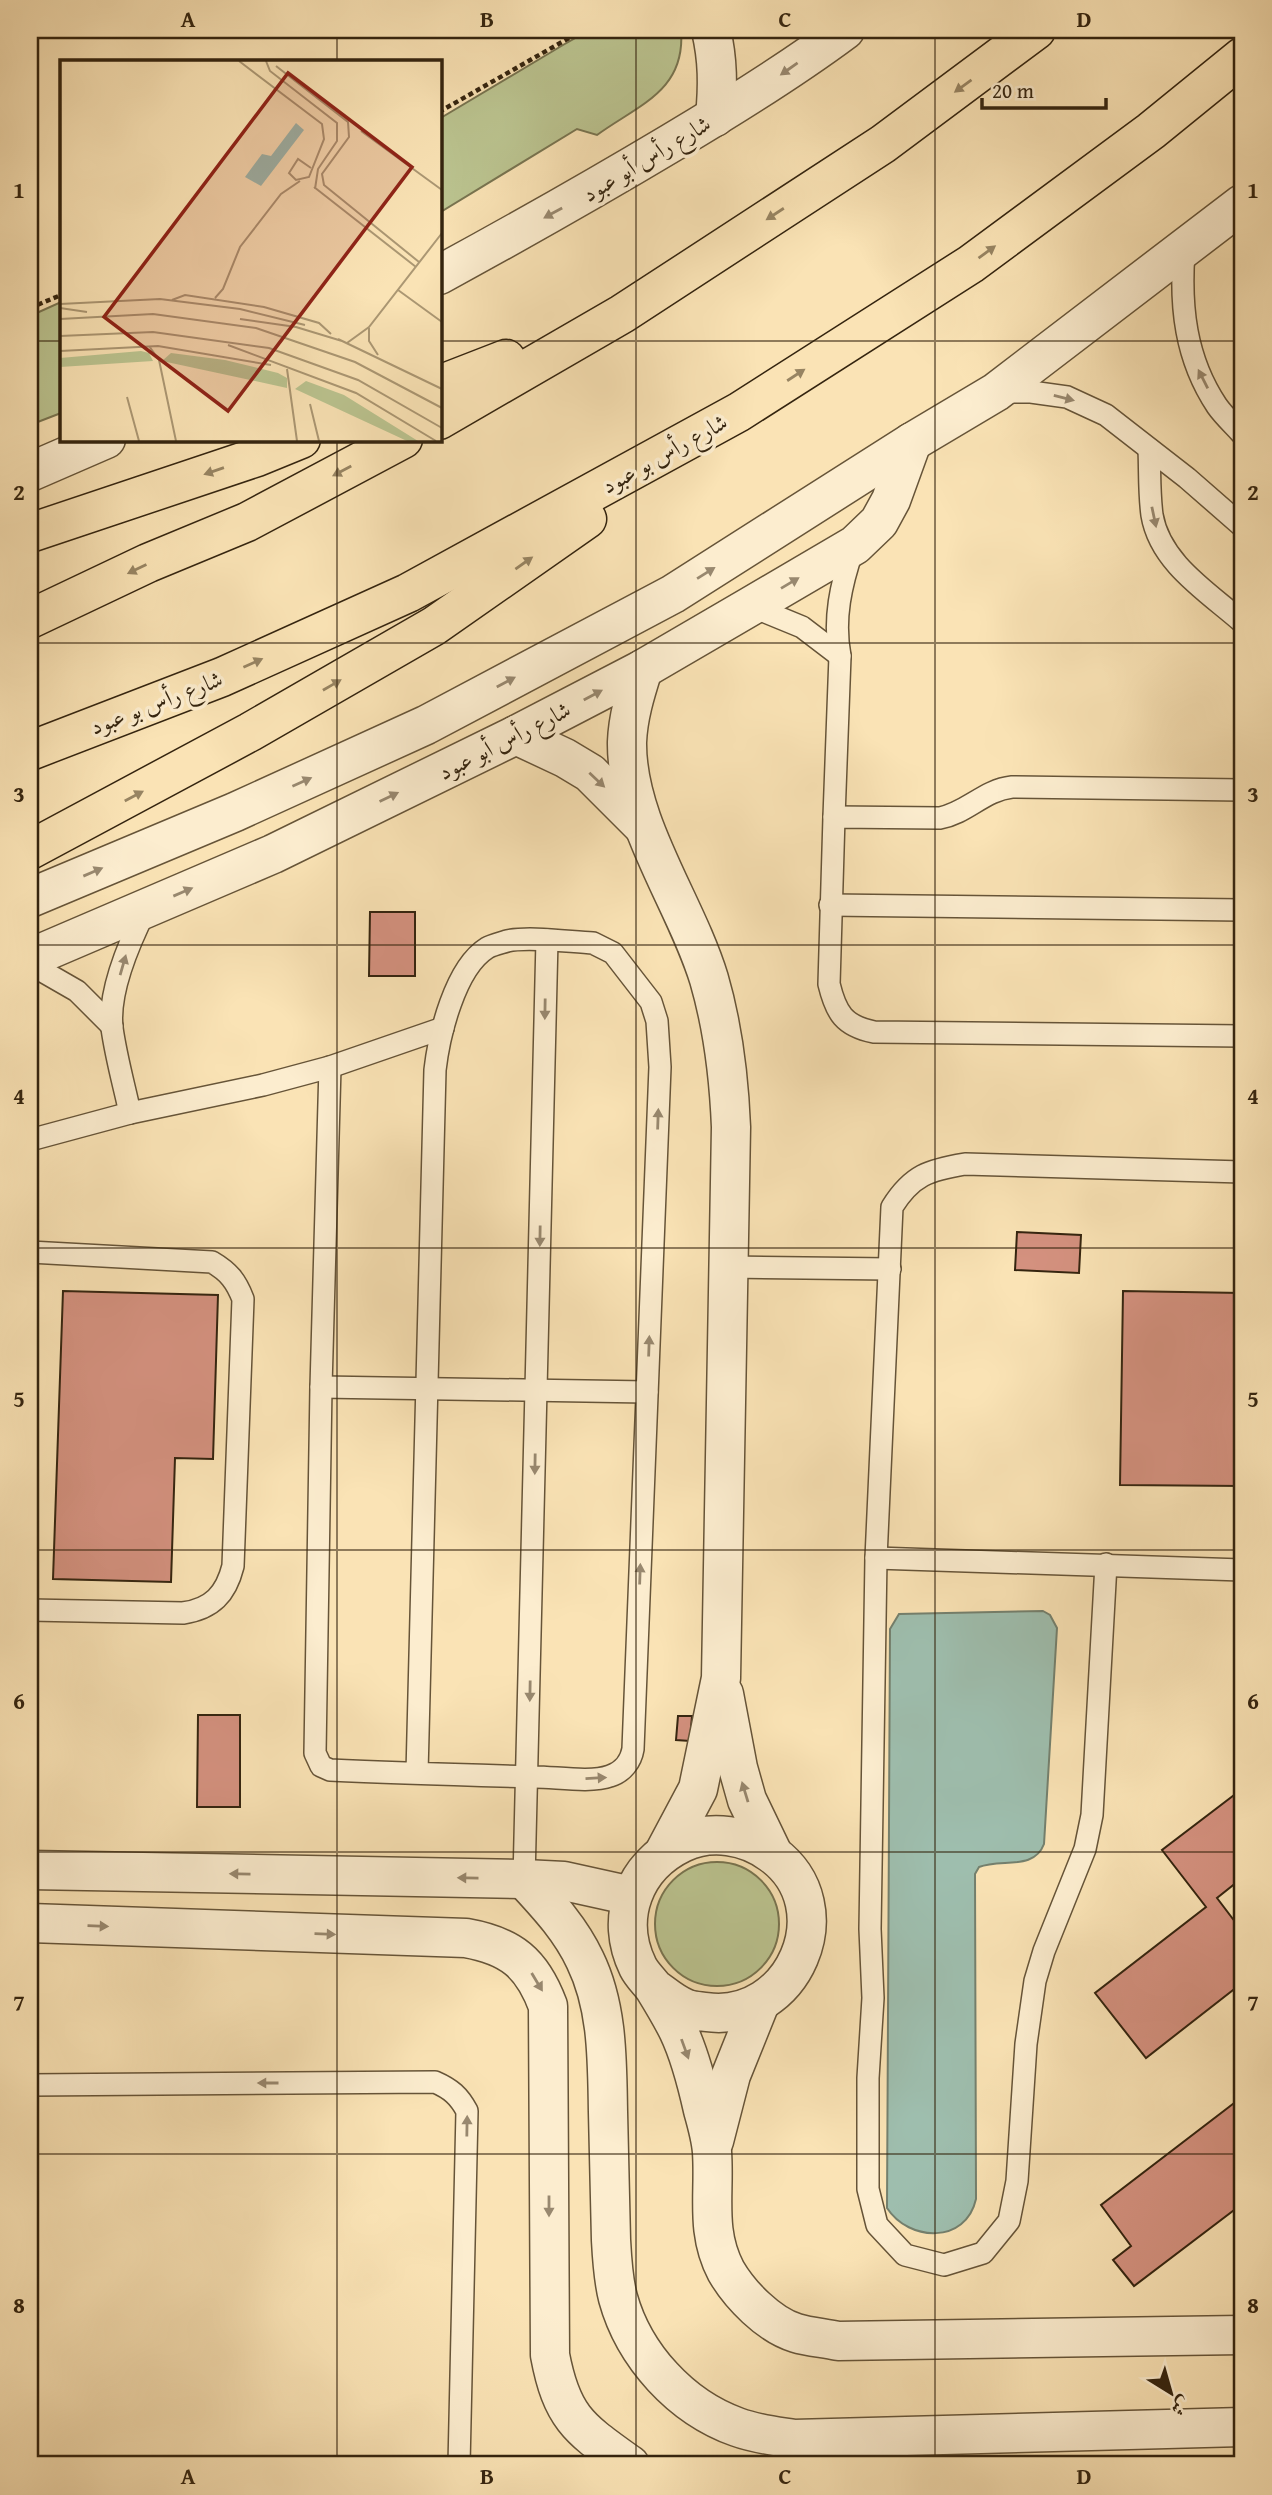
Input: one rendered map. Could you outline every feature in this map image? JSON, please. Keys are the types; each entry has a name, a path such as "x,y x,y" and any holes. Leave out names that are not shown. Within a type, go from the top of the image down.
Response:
{"highway":[{"path":"441,419 622,314 883,144 1037,30"},
{"name":"شارع رأس بو عبود","path":"30,751 222,677 408,593 739,412 971,264 1151,131 1242,57"},
{"path":"441,384 622,314"},
{"path":"30,850 250,732 434,626 739,412"},
{"path":"30,533 257,457 296,441"},
{"path":"30,619 148,563 247,522 399,441"}],"street":[{"path":"711,30 717,54 715,117"},
{"name":"شارع رأس أبو عبود","path":"441,274 555,212 715,117 778,77 831,31"},
{"path":"30,898 235,812 426,725 673,594 996,391 1242,205"},
{"path":"30,472 101,441"},
{"name":"شارع رأس أبو عبود","path":"30,958 273,854 516,735 643,669 751,606 855,545 879,522 891,500 912,442"},
{"path":"643,669 631,708 627,744 642,825 669,881 709,979 729,1075 731,1127 721,1678 698,1789 665,1851 645,1871 630,1910 630,1948 639,1970 654,1988 678,2030 692,2069 712,2150 713,2240 727,2272 757,2311 794,2332 838,2341 1242,2335"},
{"path":"516,735 548,749 590,773 642,825"},
{"path":"654,1988 686,2009 724,2014 760,2003 783,1985 799,1961 806,1932 804,1903 793,1876 773,1854 747,1800 738,1768 721,1678"},
{"path":"665,1851 691,1839 719,1835 748,1840 773,1854"},
{"path":"30,1870 564,1881 630,1910"},
{"path":"524,1879 570,1933 586,1961 597,1990 604,2020 613,2270 618,2299 644,2354 662,2377 684,2397 709,2414 736,2427 794,2439 1242,2427"},
{"path":"570,1933 594,1922 617,1922 630,1910"},
{"path":"30,1923 466,1938 489,1942 509,1952 527,1966 540,1985 548,2006 550,2355 555,2382 573,2420 586,2434 630,2465"},
{"path":"712,2150 731,2075 760,2003"}],"lane":[{"path":"1184,251 1181,292 1186,332 1198,371 1217,407 1242,434"},
{"path":"996,391 1067,397 1105,415 1242,526"},
{"path":"1149,449 1153,518 1160,539 1186,574 1242,622"},
{"path":"855,545 843,578 836,636 840,656 829,984 834,1004 844,1020 859,1029 874,1032 1242,1036"},
{"path":"751,606 802,627 840,656"},
{"path":"834,817 953,816 998,789 1012,787 1242,790"},
{"path":"830,905 1242,910"},
{"path":"130,1113 112,1026 118,981 146,907"},
{"path":"330,1067 315,1753 321,1766 330,1770 528,1777 601,1779 614,1775 631,1760 660,1067 657,1021 651,1002 613,953 593,943 510,940 488,948 474,959 462,977 443,1028 435,1070 417,1773"},
{"path":"524,1879 547,940"},
{"path":"30,964 77,990 112,1026"},
{"path":"30,1140 130,1113 263,1085 330,1067 443,1028"},
{"path":"1106,1564 1092,1815 1085,1849 1044,1951 1035,1981 1029,2012 1017,2181 1009,2221 983,2253 944,2265 905,2255 877,2225 869,2189 868,2078 873,1998 870,1930 876,1559 892,1207 903,1190 918,1177 939,1169 965,1164 1242,1172"},
{"path":"30,1252 212,1262 227,1270 237,1283 243,1299 233,1566 223,1594 198,1611 183,1613 30,1610"},
{"path":"729,1267 890,1269"},
{"path":"321,1388 647,1392"},
{"path":"876,1559 1242,1570"},
{"path":"30,2085 435,2082 450,2088 461,2098 467,2111 459,2465"}],"path":[{"path":"441,111 583,30"},
{"path":"30,308 60,295"}],"green space":[{"path":"600,30 681,30 681,51 676,68 667,82 643,105 597,135 577,129 441,212 441,118 579,36"},
{"path":"60,302 60,413 30,425 30,316"},
{"path":"717,1862 741,1867 761,1880 774,1900 779,1924 774,1948 761,1968 741,1981 717,1986 693,1981 673,1968 660,1948 655,1924 660,1900 673,1880 693,1867"}],"shaded area":[{"path":"1043,1611 1050,1615 1057,1628 1044,1844 1033,1858 979,1867 975,1874 976,2199 970,2214 961,2224 949,2231 922,2232 897,2219 887,2208 890,1629 899,1614"}],"building":[{"path":"370,912 415,912 415,976 369,976"},
{"path":"1017,1232 1081,1235 1079,1273 1015,1270"},
{"path":"63,1291 218,1295 213,1459 175,1458 171,1582 53,1579"},
{"path":"1123,1291 1242,1293 1242,1486 1120,1485"},
{"path":"198,1715 240,1715 240,1807 197,1807"},
{"path":"678,1716 692,1716 690,1741 676,1740"},
{"path":"1242,1789 1242,1878 1217,1898 1242,1931 1242,1983 1146,2058 1095,1993 1206,1907 1162,1850"},
{"path":"1242,2097 1242,2204 1134,2286 1113,2260 1131,2246 1101,2205"}]}
